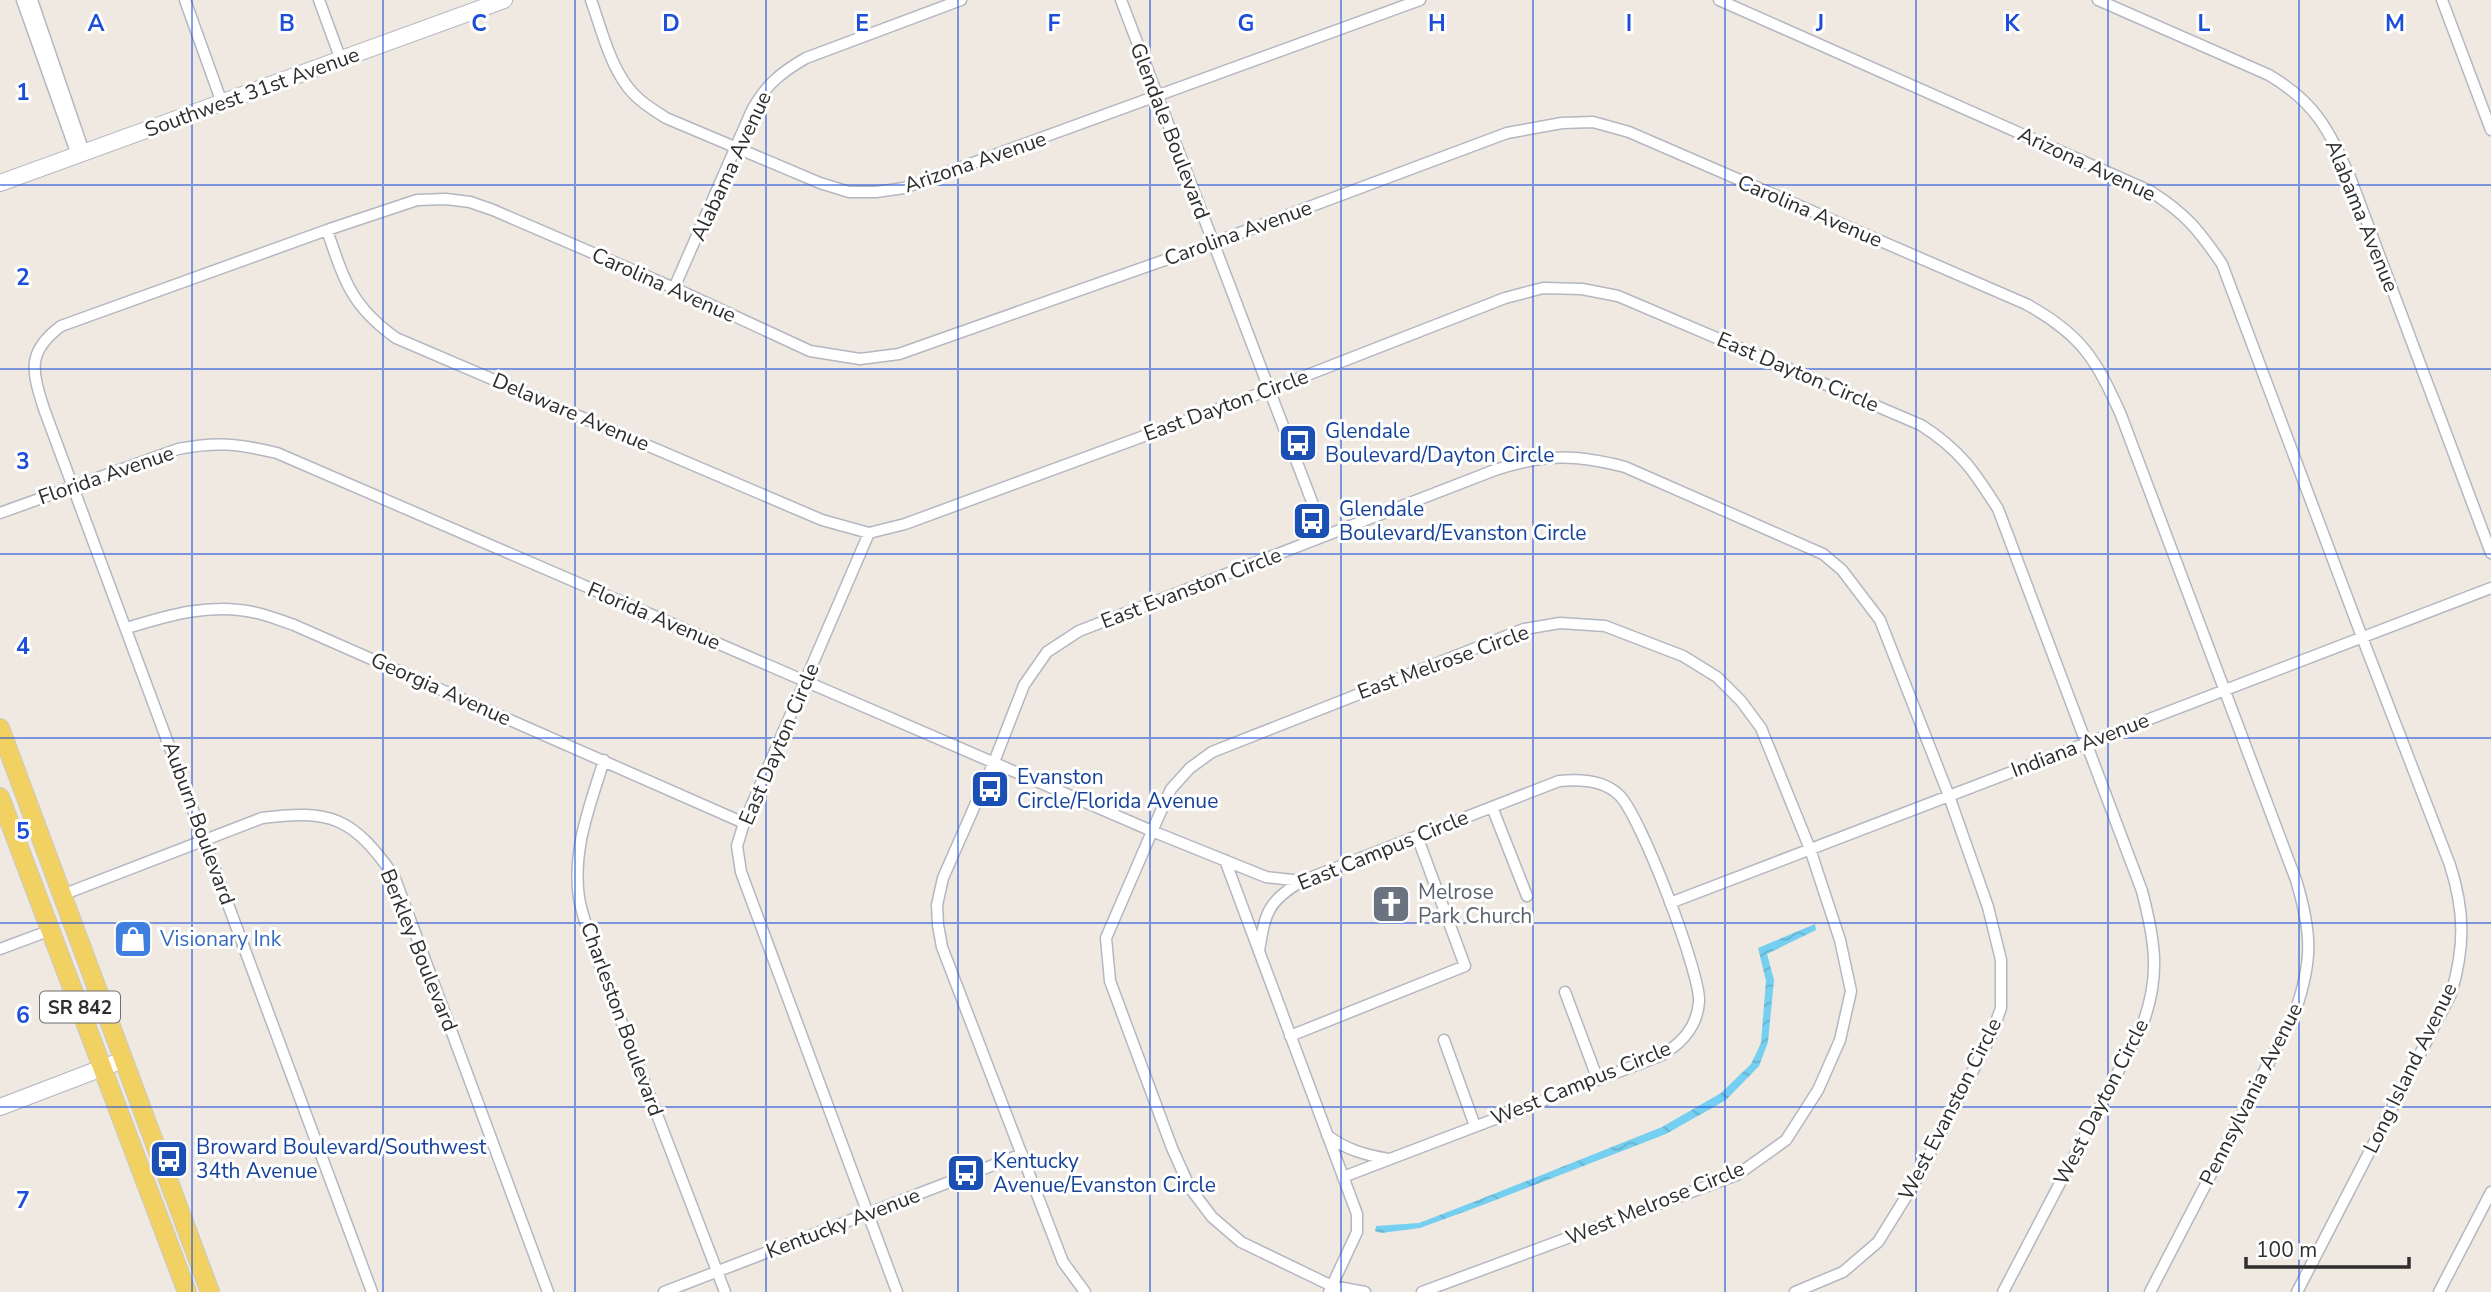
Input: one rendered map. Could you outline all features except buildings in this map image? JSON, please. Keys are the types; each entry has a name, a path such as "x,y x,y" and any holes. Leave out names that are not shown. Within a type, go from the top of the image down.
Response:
{"main road":[{"name":"Southwest 31st Avenue","path":"0,183 504,0"},
{"name":"SR 842","path":"0,728 210,1292"},
{"path":"0,788 30,809"},
{"name":"SR 842","path":"0,798 187,1292"},
{"path":"0,1107 123,1060"}],"street":[{"path":"22,0 81,153"},
{"path":"32,0 81,153"},
{"path":"186,0 222,103"},
{"path":"319,0 341,60"},
{"name":"Arizona Avenue","path":"591,0 613,59 627,86 645,104 666,118 737,149 849,192 904,188 1420,0"},
{"name":"Alabama Avenue","path":"674,288 752,110 766,87 785,70 806,58 961,0"},
{"name":"Glendale Boulevard","path":"1121,0 1325,536"},
{"name":"Arizona Avenue","path":"1719,0 2150,191 2175,207 2199,230 2222,264 2362,637"},
{"name":"Alabama Avenue","path":"2098,0 2269,75 2291,88 2323,122 2350,177 2491,553"},
{"path":"2442,0 2491,130"},
{"name":"Carolina Avenue","path":"36,352 45,338 61,326 417,200 446,199 470,202 493,210 674,288 810,351 860,359 899,354 1213,243 1507,133 1562,123 1593,122 1629,132 2026,304 2070,332 2087,350 2103,375 2121,415 2223,690"},
{"name":"Delaware Avenue","path":"327,230 344,279 357,304 374,322 396,338 822,520 869,533"},
{"name":"East Dayton Circle","path":"869,1213 741,872 737,846 744,823 869,533 905,524 1269,390 1505,298 1543,288 1582,289 1618,296 1921,425 1945,440 1964,457 1998,509 2086,744"},
{"name":"Auburn Boulevard","path":"36,352 34,378 372,1292"},
{"name":"Florida Avenue","path":"0,513 178,449 204,444 238,444 277,453 1152,831 1266,877 1302,881"},
{"name":"East Evanston Circle","path":"1022,1154 942,947 937,905 943,878 994,762 1024,685 1047,652 1079,631 1519,462 1567,456 1592,459 1625,467 1823,554 1842,570 1880,620 1948,796"},
{"name":"Indiana Avenue","path":"1670,903 2491,588"},
{"name":"Georgia Avenue","path":"127,628 169,615 202,609 256,612 294,625 744,823"},
{"name":"East Melrose Circle","path":"1331,1289 1241,1241 1212,1217 1190,1188 1172,1148 1115,994 1107,962 1106,938 1171,789 1190,768 1212,752 1524,629 1560,623 1605,626 1683,656 1717,677 1741,701 1761,728 1810,849"},
{"name":"Long Island Avenue","path":"2297,1292 2451,994 2460,954 2462,916 2450,865 2362,637"},
{"name":"Pennsylvania Avenue","path":"2150,1292 2280,1043 2304,988 2309,960 2309,930 2296,880 2223,690"},
{"name":"West Dayton Circle","path":"2003,1292 2142,1026 2152,1001 2155,948 2148,912 2086,744"},
{"name":"Charleston Boulevard","path":"604,760 582,830 577,869 580,899 592,945 725,1292"},
{"name":"East Campus Circle","path":"1259,951 1264,922 1271,905 1283,892 1302,881 1559,781 1580,779 1598,783 1618,793 1632,810 1670,903"},
{"name":"West Evanston Circle","path":"1796,1292 1843,1272 1878,1242 1914,1184 1991,1037 2001,1008 2001,960 1996,933 1948,796"},
{"path":"1492,807 1527,896"},
{"name":"Berkley Boulevard","path":"62,895 262,818 291,814 315,815 340,821 359,832 394,876 548,1292"},
{"path":"1290,1036 1465,966 1417,836"},
{"name":"West Melrose Circle","path":"1422,1292 1737,1175 1786,1140 1818,1090 1840,1040 1851,991 1840,940 1810,849"},
{"path":"1225,860 1357,1214 1357,1232 1331,1289 1365,1292"},
{"name":"West Campus Circle","path":"1343,1177 1660,1056 1674,1048 1684,1039 1695,1020 1699,1001 1697,982 1670,903"},
{"path":"0,949 51,930"},
{"path":"1565,992 1598,1080"},
{"path":"1444,1040 1475,1126"},
{"path":"1327,1135 1363,1155 1389,1159"},
{"path":"1022,1154 1063,1262 1085,1292"},
{"name":"Kentucky Avenue","path":"664,1292 1022,1154"},
{"path":"2440,1292 2491,1192"},
{"path":"869,1213 897,1292"}],"water":[{"path":"1815,924 1816,930 1767,954 1774,980 1768,1042 1759,1066 1726,1100 1666,1134 1480,1206 1420,1228 1381,1233 1375,1231 1376,1226 1419,1223 1662,1127 1721,1093 1751,1064 1761,1043 1766,981 1758,948"}],"place":[{"name":"Glendale Boulevard/Dayton Circle","path":"1298,443"},
{"name":"Glendale Boulevard/Evanston Circle","path":"1312,521"},
{"name":"Evanston Circle/Florida Avenue","path":"990,789"},
{"name":"Melrose Park Church","path":"1391,904"},
{"name":"Visionary Ink","path":"133,939"},
{"name":"Broward Boulevard/Southwest 34th Avenue","path":"169,1159"},
{"name":"Kentucky Avenue/Evanston Circle","path":"966,1173"}]}
